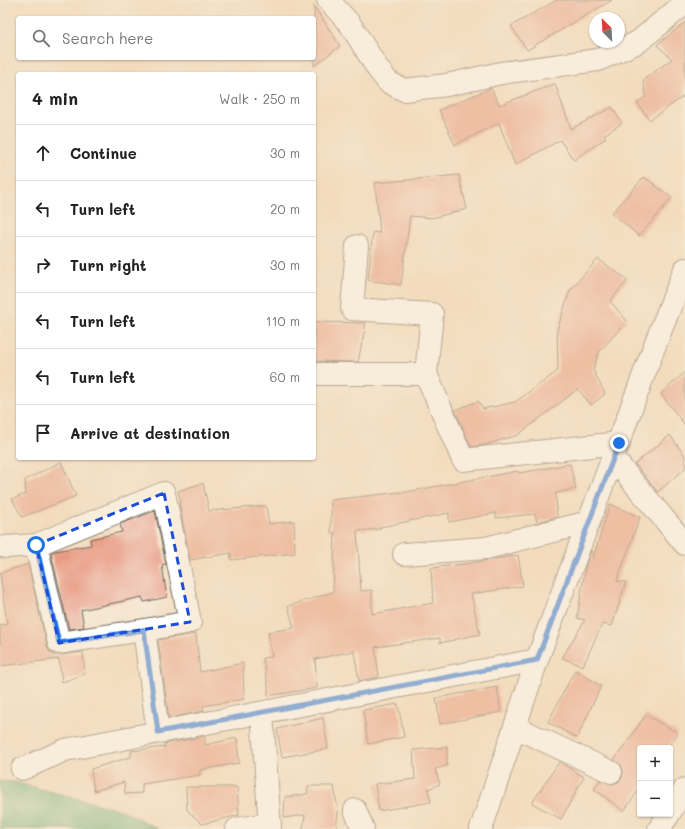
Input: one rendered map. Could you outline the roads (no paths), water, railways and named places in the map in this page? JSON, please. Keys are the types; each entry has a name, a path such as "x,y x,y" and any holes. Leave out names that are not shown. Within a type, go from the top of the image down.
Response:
{"street":[{"path":"328,0 350,24 378,69 388,82 404,90 447,85 501,73 598,60 638,42 685,3"},
{"path":"357,246 352,309 432,314 426,374 463,460 616,450"},
{"path":"481,829 537,660 616,450 679,307 685,269"},
{"path":"316,374 426,374"},
{"path":"616,450 685,544"},
{"path":"5,547 36,545 164,493 190,622 59,643 36,545"},
{"path":"404,554 486,548 589,522"},
{"path":"144,630 158,732"},
{"path":"22,769 65,750 537,660"},
{"path":"237,829 270,827 262,713"},
{"path":"515,727 612,772"},
{"path":"673,807 685,789"},
{"path":"659,829 666,817"}]}
